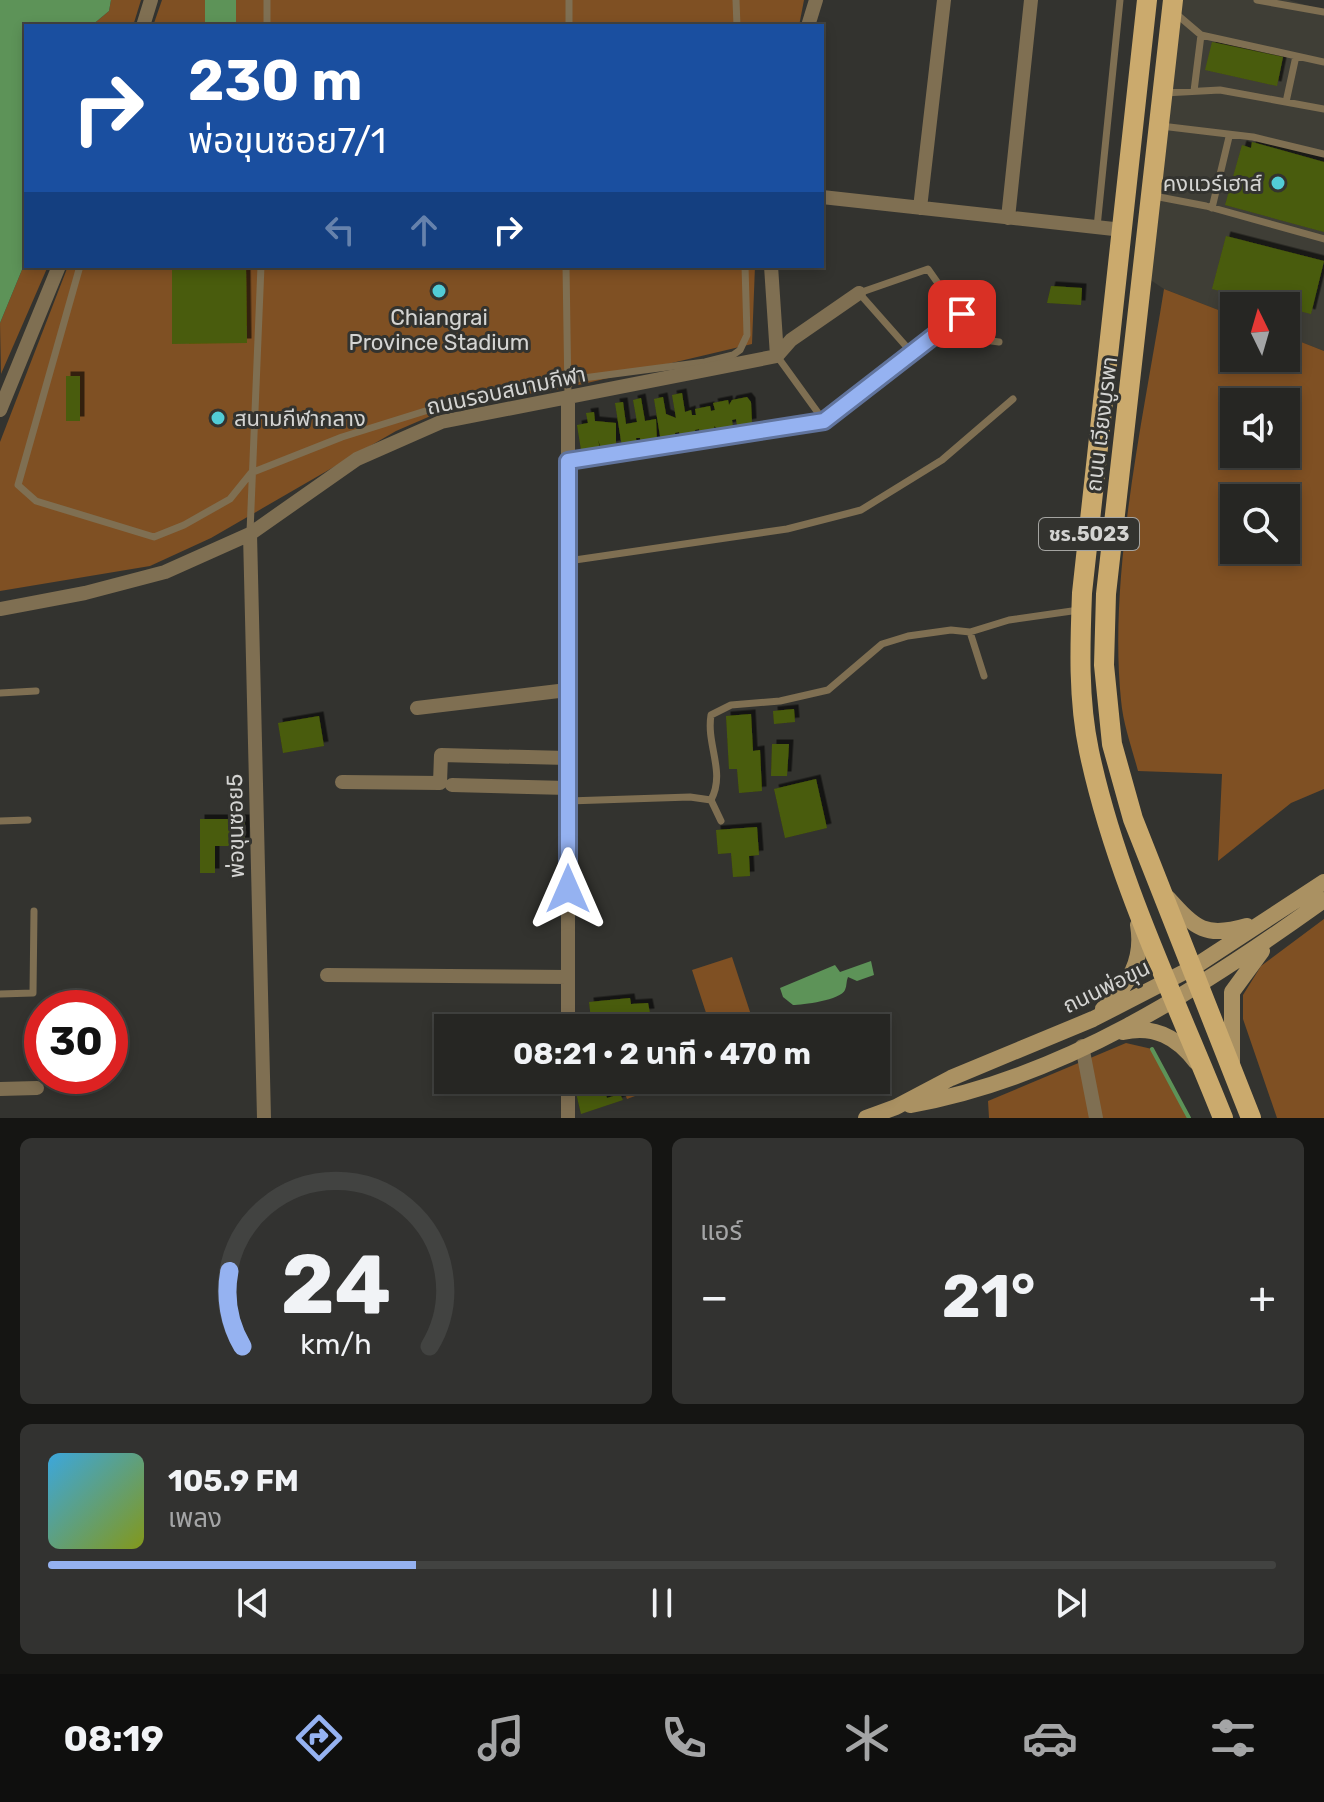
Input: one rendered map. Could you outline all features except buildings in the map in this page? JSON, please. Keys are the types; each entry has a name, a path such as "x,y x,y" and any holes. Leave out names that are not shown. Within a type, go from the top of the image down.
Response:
{"main road":[{"name":"ถนน เวียงบูรพา","path":"1147,0 1081,609 1080,666 1089,749 1111,839 1223,1118"},
{"name":"ถนน เวียงบูรพา","path":"1172,5 1106,594 1104,665 1112,744 1133,819 1251,1118"},
{"path":"1131,161 1156,163"},
{"name":"ถนนพ่อขุน","path":"1197,977 1265,920 1324,882"},
{"path":"1159,888 1196,927 1213,933 1265,920"},
{"name":"ถนนพ่อขุน","path":"866,1118 896,1107 951,1078 1171,990 1273,937 1324,900"},
{"path":"1093,1019 1114,999 1137,964 1142,943 1135,902"},
{"path":"1232,1067 1232,992 1273,937"},
{"name":"ถนนพ่อขุน","path":"896,1107 955,1097 1082,1046 1105,1036 1171,990"},
{"path":"1105,1036 1133,1030 1154,1031 1171,1037 1185,1048 1206,1076"}],"street":[{"path":"144,24 151,0"},
{"path":"809,24 816,0"},
{"path":"920,208 944,0"},
{"path":"1008,218 1031,0"},
{"path":"824,197 1123,230"},
{"path":"0,410 58,268"},
{"path":"771,268 777,356"},
{"path":"777,356 791,340 859,293"},
{"name":"ถนนรอบสนามกีฬา","path":"0,609 85,593 165,572 250,534 357,459 441,422 777,356"},
{"path":"568,399 568,1014"},
{"name":"พ่อขุนซอย5","path":"250,534 264,1118"},
{"path":"417,708 567,690"},
{"path":"342,782 440,783 441,755 567,758"},
{"path":"452,785 568,794"},
{"path":"327,975 568,977"},
{"path":"1082,1046 1096,1118"},
{"path":"0,1089 24,1088"},
{"path":"568,1094 568,1118"}],"lane":[{"path":"267,0 267,24"},
{"path":"569,0 569,24"},
{"path":"736,0 737,24"},
{"path":"1097,227 1120,0"},
{"path":"1257,0 1324,12"},
{"path":"1172,5 1201,35 1324,62"},
{"path":"1194,91 1201,35"},
{"path":"1286,102 1296,56"},
{"path":"1163,93 1220,90 1324,109"},
{"path":"1160,126 1229,137 1253,137 1324,154"},
{"path":"1212,208 1229,137"},
{"path":"1152,195 1324,239"},
{"path":"79,268 18,485 24,494 36,501 154,537 184,525 230,499 251,473 342,437 454,402 568,380 705,362 733,355 740,350 747,335 745,268"},
{"path":"250,534 261,268"},
{"path":"566,268 568,399"},
{"path":"912,353 859,293 928,269 977,339 999,342"},
{"path":"568,461 824,421 962,314"},
{"path":"777,356 824,421"},
{"path":"568,561 787,529 861,510 942,460 1013,399"},
{"path":"711,800 718,786 708,733 711,715 731,705 780,701 828,690 882,644 908,636 951,630 970,632 1009,620 1081,609"},
{"path":"970,632 984,676"},
{"path":"0,693 36,691"},
{"path":"568,794 711,800"},
{"path":"711,800 721,821"},
{"path":"0,821 28,820"},
{"path":"0,994 33,993 34,911"}],"shaded area":[{"path":"0,0 111,0 109,11 93,24 24,24 24,265 0,323"},
{"path":"111,0 141,0 134,24 93,24 109,11"},
{"path":"162,0 804,0 799,24 154,24"},
{"path":"205,0 236,0 236,24 205,24"},
{"path":"1182,0 1288,0 1324,10 1324,351 1300,342 1300,292 1220,292 1220,311 1164,289 1149,279"},
{"path":"24,265 24,268 47,268 1,374 0,323"},
{"name":"สนามกีฬากลาง","path":"67,268 755,268 752,344 566,388 456,405 396,431 211,538 150,566 0,591 0,442"},
{"path":"1164,289 1220,311 1220,372 1300,372 1300,342 1324,351 1324,789 1291,803 1218,861 1222,774 1138,771 1122,709 1118,651 1119,600 1138,441"},
{"path":"1324,919 1324,1118 1277,1118 1243,1019 1243,995 1261,966"},
{"path":"732,957 751,1014 706,1014 692,970"},
{"path":"871,961 874,975 857,981 848,977 845,990 836,997 793,1005 783,997 780,988 835,965 840,972"},
{"path":"1126,1043 1152,1049 1188,1118 989,1118 988,1101"}],"waterway":[{"path":"1152,1049 1189,1118"}],"place":[{"name":"คงแวร์เฮาส์","path":"1278,183"},
{"name":"Chiangrai Province Stadium","path":"439,291"},
{"name":"สนามกีฬากลาง","path":"218,418"}],"route":[{"path":"568,889 568,461 824,421 962,314"}]}
